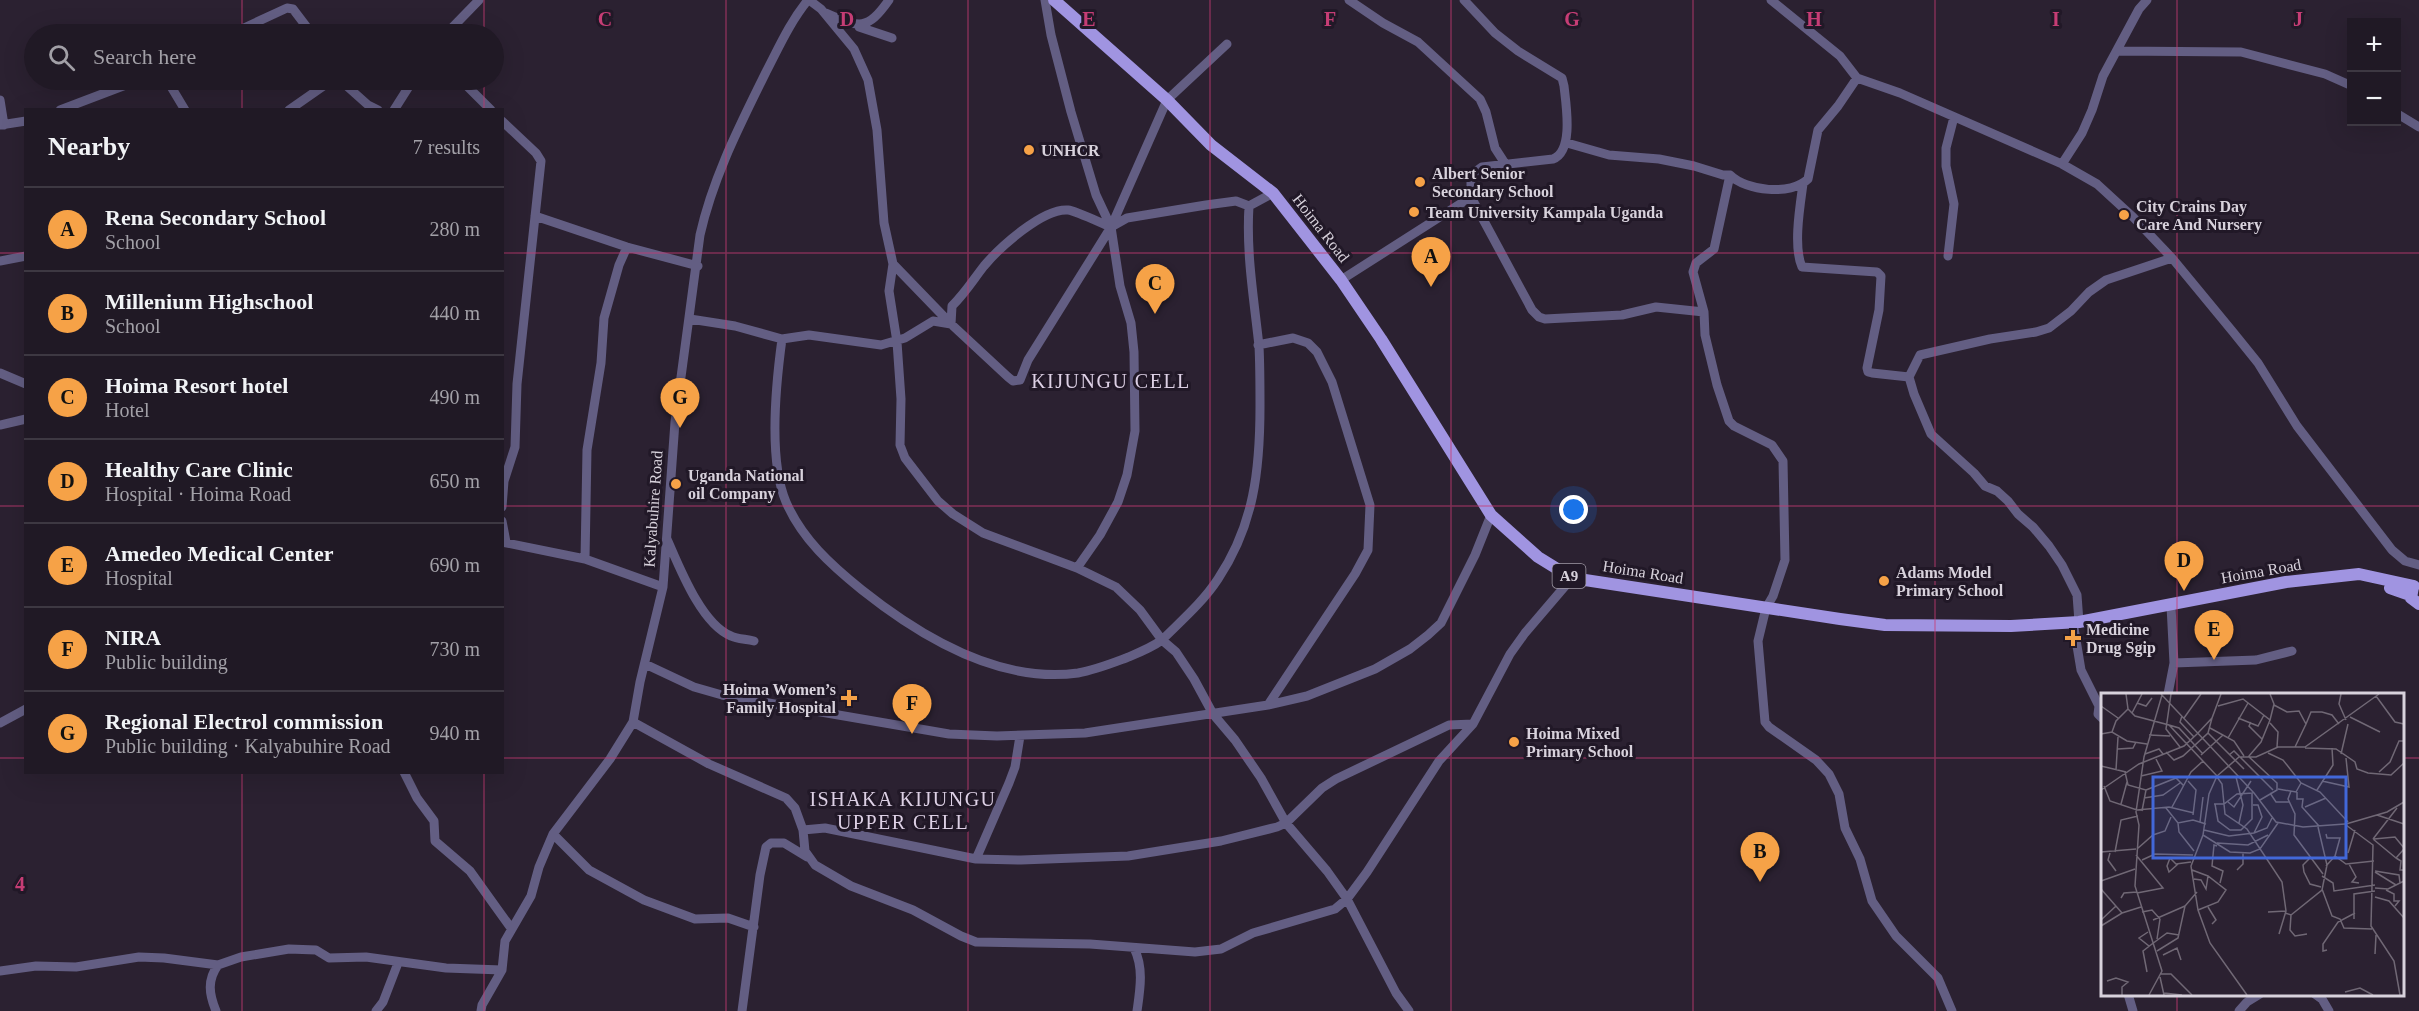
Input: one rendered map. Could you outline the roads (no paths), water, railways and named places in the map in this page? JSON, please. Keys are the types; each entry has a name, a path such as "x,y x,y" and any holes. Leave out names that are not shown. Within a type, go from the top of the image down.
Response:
{"main road":[{"name":"Hoima Road","path":"1053,0 1167,100 1211,145 1273,193 1341,280 1381,339 1491,515 1538,557 1572,578 1612,586 1885,625 2011,626 2076,622 2170,606 2286,582 2343,577 2416,589"}],"street":[{"path":"456,24 479,0"},
{"path":"809,0 824,12 854,49 868,80 877,130 884,223 892,264 889,291 897,342 901,399 900,445 905,458 938,501 953,514 983,533 1077,568 1116,587 1140,610 1162,640 1176,652 1213,714 1235,740 1261,778 1286,823 1328,871 1347,899 1396,993 1409,1011"},
{"name":"Kalyabuhire Road","path":"502,970 505,941 531,896 539,867 553,834 610,759 633,722 663,587 675,422 698,266 700,235 706,209 721,165 778,49 797,13 809,0"},
{"path":"853,25 865,25 876,18 889,0"},
{"path":"1045,0 1051,35 1071,112 1096,195 1111,227 1120,286 1131,323 1134,352 1136,431 1130,464 1118,502 1100,535 1077,568"},
{"path":"1349,0 1383,23 1418,42 1480,99 1486,112 1495,148 1506,165"},
{"path":"1464,0 1494,33 1562,78 1567,143 1558,158 1482,167 1472,175 1471,197 1532,310 1539,317 1563,318 1622,315 1656,307 1704,312"},
{"path":"1771,0 1840,56 1857,78 1900,93 2062,164 2097,184 2172,258 2252,355 2296,426 2392,550 2405,561 2419,565"},
{"path":"2062,164 2082,133 2103,76 2139,9 2147,0"},
{"path":"253,24 287,8 293,9 304,24"},
{"path":"824,12 892,38"},
{"path":"892,264 951,324 1008,377 1013,381 1020,380 1029,360 1111,227 1167,100 1227,44"},
{"path":"2117,51 2241,52 2325,74 2347,84"},
{"path":"1730,175 1736,182 1749,186 1776,189 1803,184 1808,179 1818,130 1857,78"},
{"path":"65,108 113,90"},
{"path":"173,90 184,108"},
{"path":"292,108 318,90"},
{"path":"351,90 374,108"},
{"path":"395,108 407,90"},
{"path":"471,90 489,108"},
{"path":"0,100 2,125 24,121"},
{"path":"2401,116 2419,127"},
{"path":"1948,256 1954,204 1946,166 1946,148 1954,117"},
{"path":"504,123 539,157 517,384 515,447 504,481"},
{"path":"1567,143 1609,154 1659,159 1694,166 1724,176 1730,175"},
{"path":"1730,175 1714,249 1703,256 1694,268 1694,280 1704,312 1705,335 1717,385 1729,421 1734,426 1772,445 1783,461 1785,560 1773,596 1766,608 1758,641 1765,722 1816,760 1829,774 1839,794 1845,828 1860,859 1872,901 1896,936 1938,978 1952,1011"},
{"path":"1803,184 1799,209 1799,253 1802,267 1877,272 1881,276 1879,310 1867,368 1872,373 1909,377"},
{"path":"1111,227 1127,218 1206,205 1236,201 1249,206 1273,193"},
{"path":"1341,280 1471,197"},
{"path":"782,339 777,380 776,441 779,475 784,499 794,518 818,552 867,594 938,641 970,656 1027,672 1055,674 1100,668 1154,646 1162,640 1216,581 1232,556 1246,525 1257,474 1260,443 1258,345 1247,239 1249,206"},
{"path":"951,324 952,306 969,289 984,266 1004,246 1040,218 1052,211 1070,210 1111,227"},
{"path":"535,216 627,247 698,266"},
{"path":"585,560 587,450 601,363 604,318 619,265 627,247"},
{"path":"0,261 24,256"},
{"path":"2101,716 2099,706 2081,670 2076,622 2077,595 2062,565 2033,527 2018,514 2008,501 1997,491 1984,486 1974,473 1931,434 1909,377 1920,355 1990,339 2036,333 2049,328 2106,279 2172,258"},
{"path":"690,319 735,326 782,339 809,335 872,345 897,342 933,321 951,324"},
{"path":"1258,345 1293,338 1308,343 1317,352 1332,382 1370,505 1368,550 1355,574 1268,705"},
{"path":"0,374 24,383"},
{"path":"0,425 24,419"},
{"path":"504,446 515,447"},
{"path":"645,664 694,687 744,699 950,734 1020,736 1084,733 1268,705 1307,696 1375,669 1410,649 1428,635 1441,623 1491,515"},
{"path":"666,536 686,580 708,616 730,636 754,641"},
{"path":"504,542 585,560 663,587"},
{"path":"742,1011 760,875 766,847 771,843 784,843 839,880 913,910 976,942 1090,944 1136,952 1150,949 1195,952 1215,950 1258,931 1329,912 1339,907 1367,872 1439,762 1473,724 1510,654 1572,578"},
{"path":"2168,693 2174,663 2170,606"},
{"path":"2174,663 2256,660 2292,651"},
{"path":"0,723 24,710"},
{"path":"633,722 709,764 786,798 795,808 803,830 807,857"},
{"path":"803,830 825,828 976,859 1068,860 1128,856 1267,831 1286,823 1311,798 1336,779 1449,725 1473,724"},
{"path":"976,859 1015,767 1020,736"},
{"path":"405,774 417,798 434,821 435,841 470,871 511,928"},
{"path":"553,834 590,870 644,900 695,918 728,918 754,927"},
{"path":"0,971 36,966 76,967 139,957 218,965 241,957 289,949 316,951 329,958 366,957 446,968 502,970 482,1005 481,1011"},
{"path":"1136,952 1141,987 1137,1011"},
{"path":"376,1011 383,1002 398,963"},
{"path":"216,1011 211,1000 210,976 218,965"},
{"path":"2129,996 2133,1011"},
{"path":"2239,1011 2257,996"},
{"path":"2318,996 2329,1011"}],"place":[{"name":"UNHCR","path":"1029,150"},
{"name":"Albert Senior Secondary School","path":"1420,182"},
{"name":"Team University Kampala Uganda","path":"1414,212"},
{"name":"City Crains Day Care And Nursery","path":"2124,215"},
{"name":"Rena Secondary School","path":"1431,287"},
{"name":"Hoima Resort hotel","path":"1155,314"},
{"name":"Regional Electrol commission","path":"680,428"},
{"name":"Uganda National oil Company","path":"676,484"},
{"name":"Adams Model Primary School","path":"1884,581"},
{"name":"Healthy Care Clinic","path":"2184,591"},
{"name":"Medicine Drug Sgip","path":"2073,638"},
{"name":"Amedeo Medical Center","path":"2214,660"},
{"name":"Hoima Women’s Family Hospital","path":"849,698"},
{"name":"NIRA","path":"912,734"},
{"name":"Hoima Mixed Primary School","path":"1514,742"},
{"name":"Millenium Highschool","path":"1760,882"}],"district":[{"name":"KIJUNGU CELL","path":"1111,381"},
{"name":"ISHAKA KIJUNGU UPPER CELL","path":"903,810"}]}
